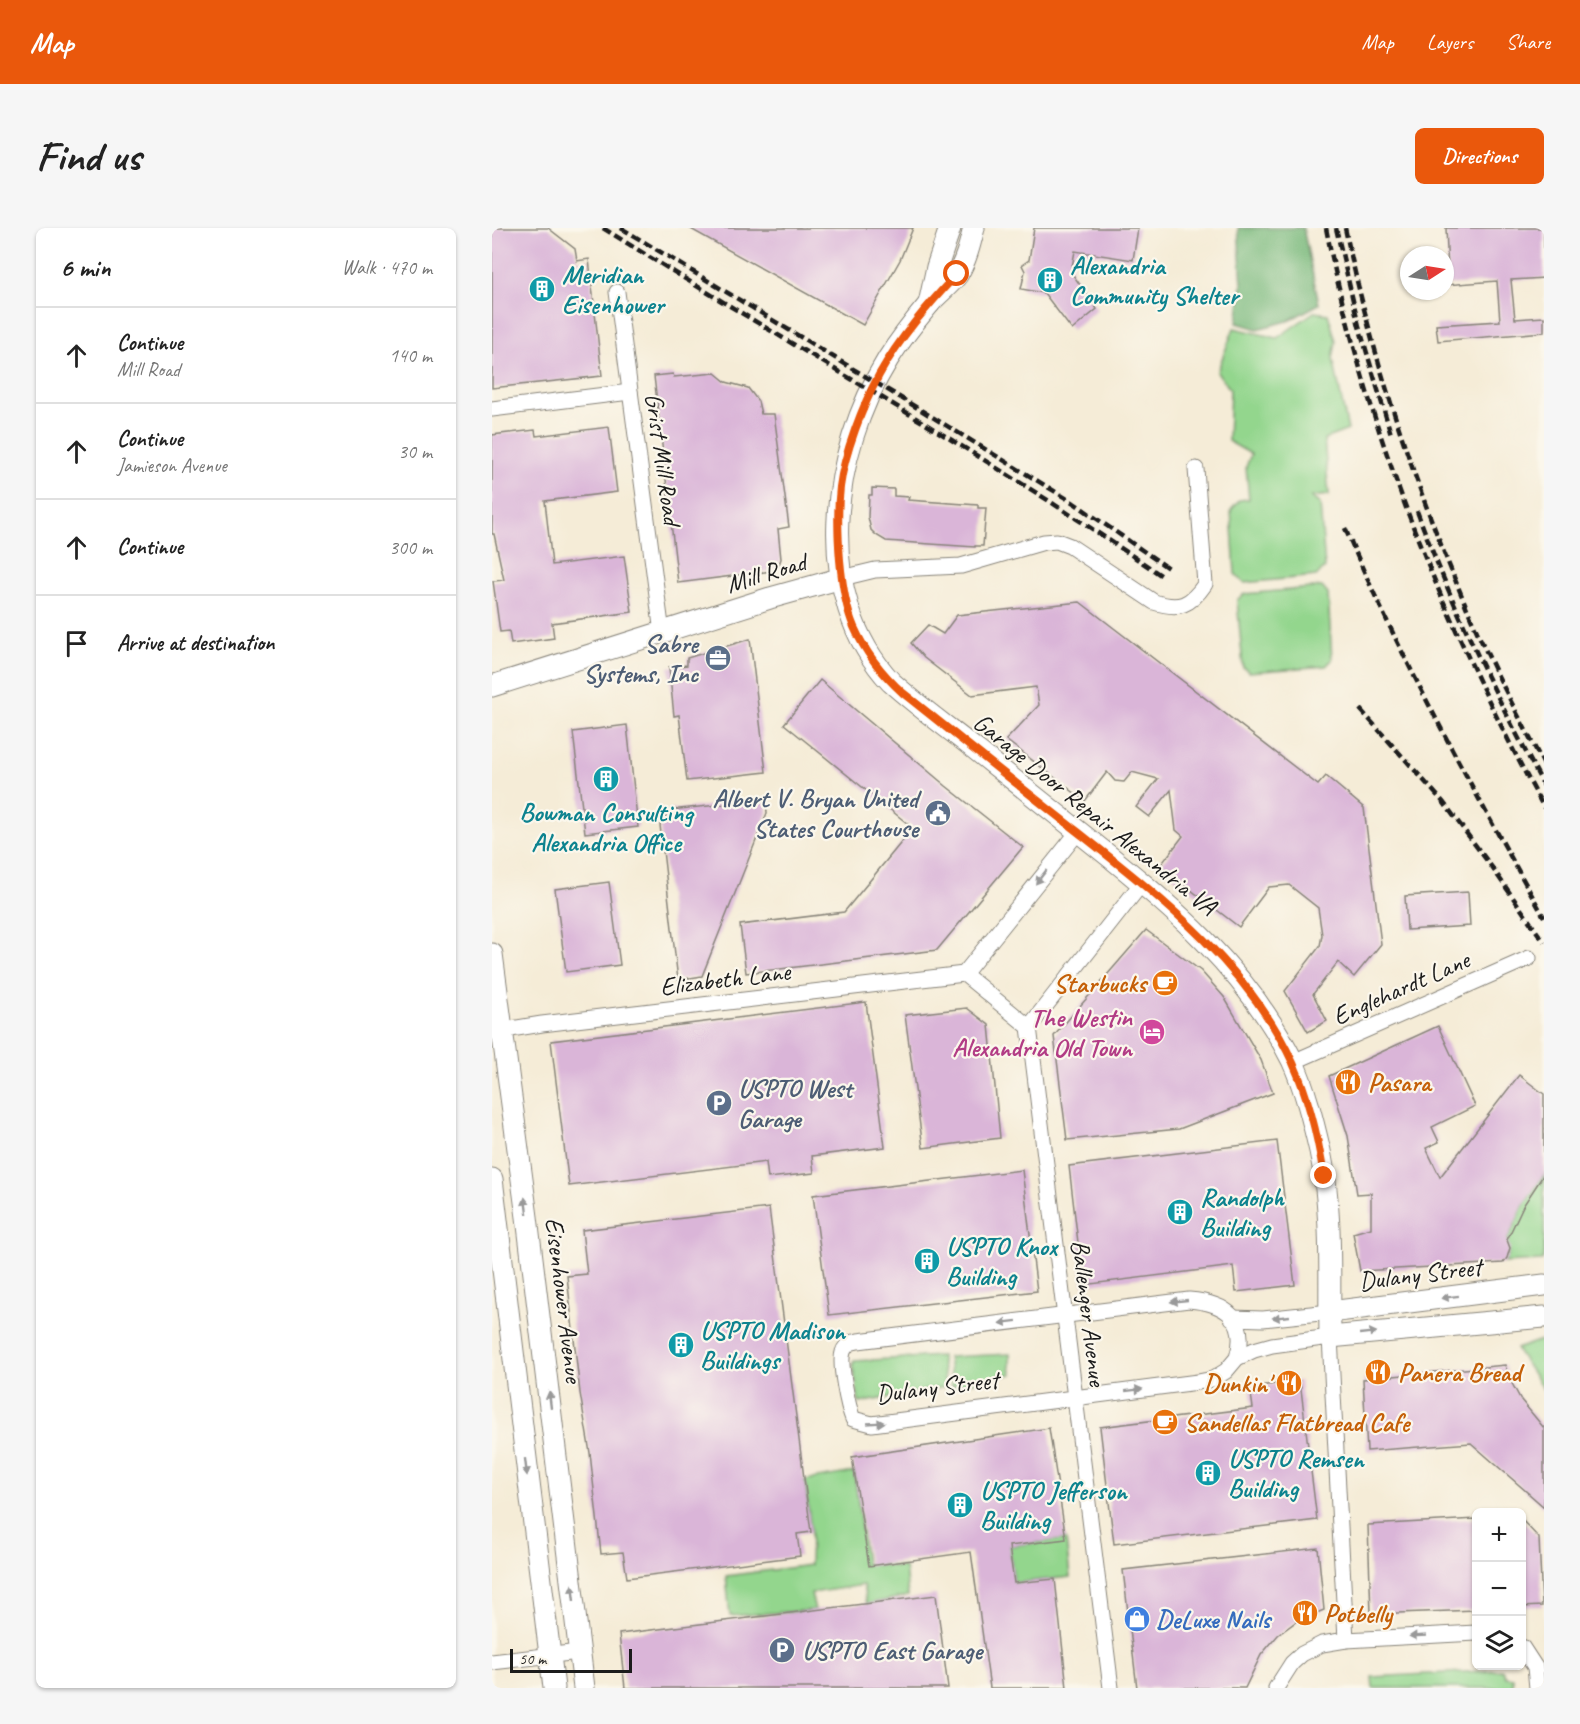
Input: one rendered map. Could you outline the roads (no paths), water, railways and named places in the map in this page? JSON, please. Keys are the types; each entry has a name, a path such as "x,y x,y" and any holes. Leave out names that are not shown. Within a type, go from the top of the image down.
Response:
{"street":[{"name":"Mill Road","path":"928,304 937,267 951,228"},
{"name":"Mill Road","path":"492,686 770,598 842,578 838,510 840,485 846,459 861,416 879,375 907,331 928,304 957,274 968,252 974,228"},
{"name":"Grist Mill Road","path":"617,292 662,633"},
{"path":"492,410 630,392"},
{"path":"842,578 875,570 961,567 1044,542 1057,541 1070,546 1154,602 1169,607 1184,604 1197,595 1205,584 1196,469"},
{"name":"Garage Door Repair Alexandria VA","path":"842,578 854,627 883,673 903,693 1142,883 1228,964 1261,1008 1293,1062 1311,1115 1324,1176 1330,1260 1330,1337"},
{"path":"1078,832 964,974 1029,1027 1142,883"},
{"name":"Eisenhower Avenue","path":"492,954 496,1032 527,1217 584,1688"},
{"name":"Englehardt Lane","path":"1293,1062 1529,957"},
{"name":"Elizabeth Lane","path":"496,1032 542,1024 964,974"},
{"name":"Ballenger Avenue","path":"1029,1027 1111,1688"},
{"path":"492,1179 554,1688"},
{"name":"Dulany Street","path":"1544,1286 1263,1319 1232,1318 1226,1310 1211,1302 1189,1300 849,1343 843,1352 843,1362 848,1407 853,1419 861,1423 872,1424 1198,1382 1213,1379 1226,1371 1238,1358 1272,1345 1330,1337 1544,1317"},
{"path":"1232,1318 1237,1324 1240,1335 1241,1345 1238,1358"},
{"path":"1330,1337 1346,1640"},
{"path":"1276,1688 1286,1670 1302,1654 1322,1644 1346,1640 1472,1633"},
{"path":"492,1662 579,1652"},
{"path":"1526,1654 1535,1667 1539,1684"}],"railway":[{"path":"603,228 955,442 1162,576"},
{"path":"621,228 1074,503 1168,568"},
{"path":"1326,228 1363,379 1386,453 1413,526 1474,669 1544,808"},
{"path":"1336,228 1359,326 1391,434"},
{"path":"1345,228 1368,323 1395,418 1445,556 1482,643 1544,765"},
{"path":"1417,511 1476,651 1544,786"},
{"path":"1345,528 1414,676 1544,917"},
{"path":"1360,709 1444,803 1544,942"}],"place":[{"name":"Alexandria Community Shelter","path":"1050,280"},
{"name":"Meridian Eisenhower","path":"542,289"},
{"name":"Sabre Systems, Inc","path":"718,658"},
{"name":"Bowman Consulting Alexandria Office","path":"606,779"},
{"name":"Albert V. Bryan United States Courthouse","path":"938,813"},
{"name":"Starbucks","path":"1165,983"},
{"name":"The Westin Alexandria Old Town","path":"1152,1032"},
{"name":"Pasara","path":"1348,1082"},
{"name":"USPTO West Garage","path":"719,1103"},
{"name":"Randolph Building","path":"1180,1212"},
{"name":"USPTO Knox Building","path":"927,1261"},
{"name":"USPTO Madison Buildings","path":"681,1345"},
{"name":"Panera Bread","path":"1378,1372"},
{"name":"Dunkin'","path":"1289,1383"},
{"name":"Sandellas Flatbread Cafe","path":"1165,1422"},
{"name":"USPTO Remsen Building","path":"1208,1473"},
{"name":"USPTO Jefferson Building","path":"960,1505"},
{"name":"Potbelly","path":"1305,1613"},
{"name":"DeLuxe Nails","path":"1137,1619"},
{"name":"USPTO East Garage","path":"782,1650"}]}
